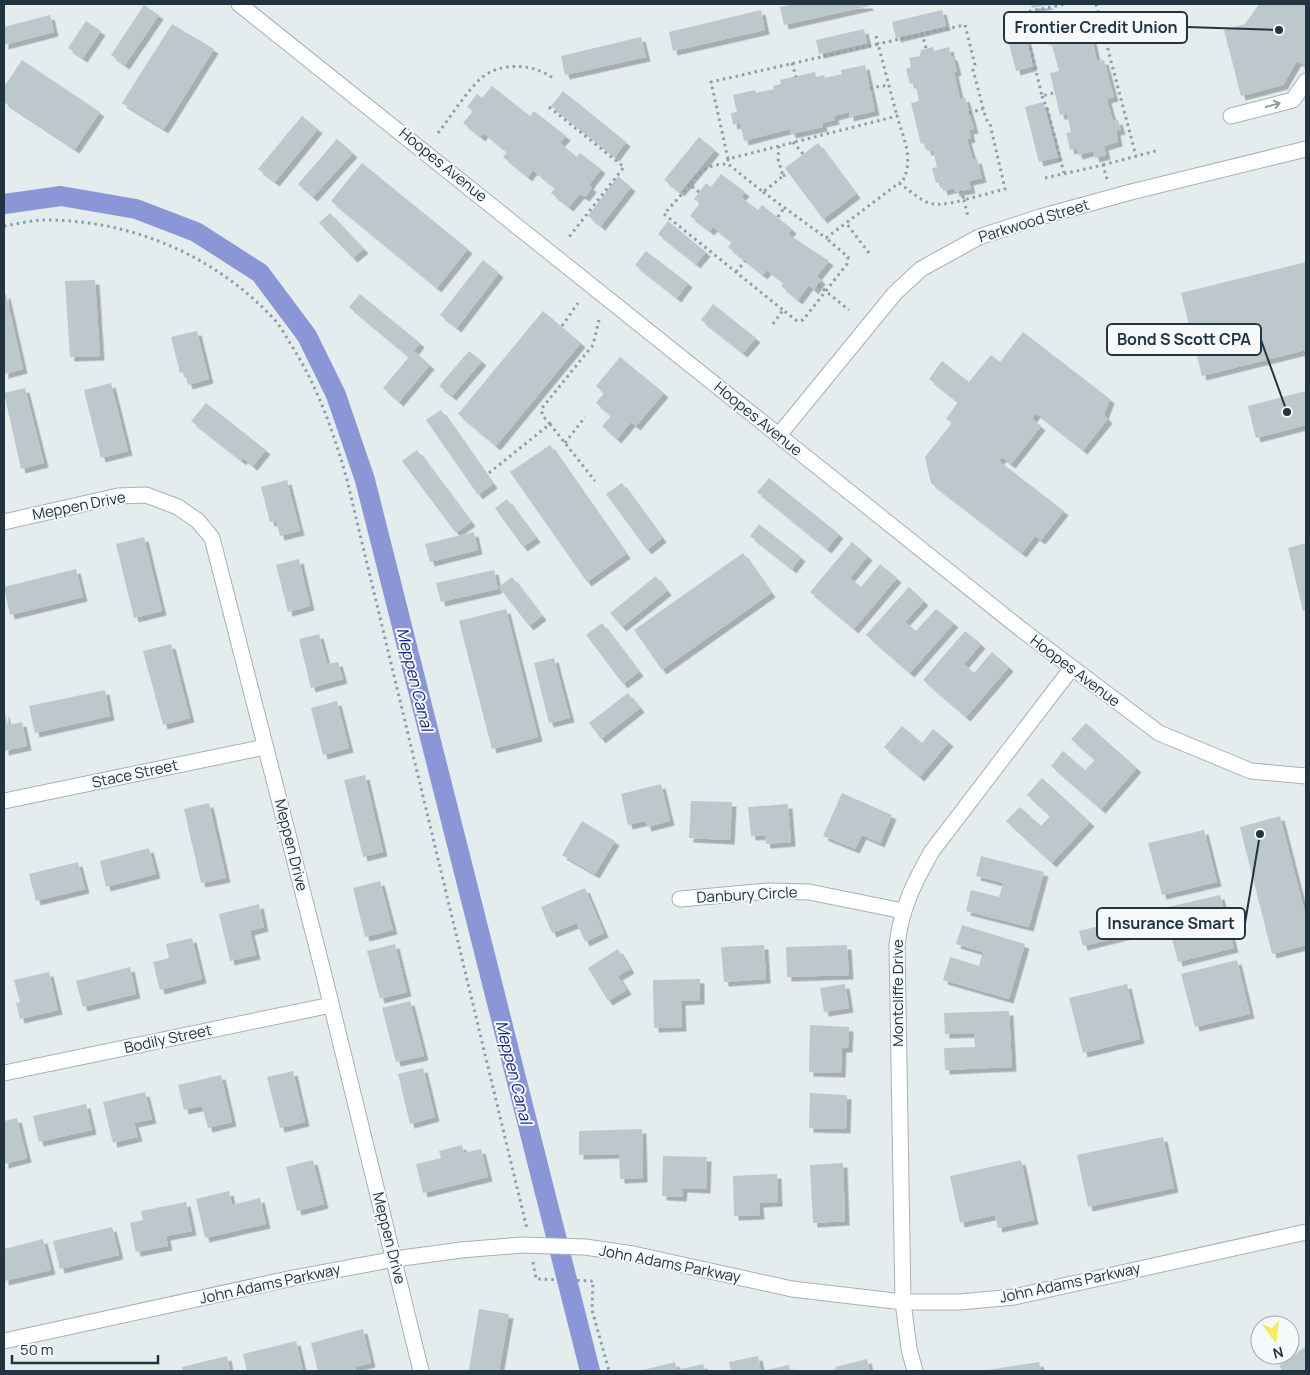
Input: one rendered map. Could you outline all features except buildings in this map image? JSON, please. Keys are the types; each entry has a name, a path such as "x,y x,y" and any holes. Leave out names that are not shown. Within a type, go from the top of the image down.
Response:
{"street":[{"name":"Hoopes Avenue","path":"240,4 1071,669 1159,733 1251,771 1306,776"},
{"path":"1231,116 1293,100 1306,81"},
{"name":"Parkwood Street","path":"779,435 895,293 921,268 979,237 1040,217 1131,192 1306,149"},
{"name":"Meppen Drive","path":"4,522 118,496 146,494 178,507 198,521 212,538 395,1259 421,1371"},
{"name":"Montcliffe Drive","path":"915,1371 909,1348 903,1302 897,945 899,920 914,883 932,851 1071,669"},
{"name":"Stace Street","path":"4,801 265,747"},
{"name":"Danbury Circle","path":"680,899 768,891 809,892 903,911"},
{"name":"Bodily Street","path":"4,1072 331,1005"},
{"name":"John Adams Parkway","path":"4,1341 283,1280 395,1259 461,1250 522,1245 574,1247 633,1254 792,1289 903,1302 960,1302 1014,1297 1306,1232"}],"path":[{"path":"1064,4 1022,14 1064,174"},
{"path":"1096,4 1136,156"},
{"path":"728,164 711,82 965,25 983,109 990,124 1005,189 939,206 928,204 900,184"},
{"path":"922,34 926,48"},
{"path":"826,238 900,184 906,176 908,160 876,36"},
{"path":"792,64 796,77"},
{"path":"438,133 479,81 488,74 514,66 526,66 542,71 553,78"},
{"path":"870,88 889,85"},
{"path":"1042,96 1053,93"},
{"path":"549,107 624,166 569,236"},
{"path":"969,113 983,109"},
{"path":"728,159 898,116"},
{"path":"793,142 803,154"},
{"path":"779,146 778,159 783,176"},
{"path":"1045,178 1159,150"},
{"path":"728,164 826,238 848,257 847,264 803,320 797,321 664,214 700,171 708,166 728,164"},
{"path":"1103,165 1107,179"},
{"path":"764,192 789,173"},
{"path":"690,185 699,192"},
{"path":"961,191 968,217"},
{"path":"778,217 784,208"},
{"path":"4,226 44,220 80,222 123,228 164,242 204,263 237,285 274,319 308,370 328,417 346,476 525,1222"},
{"path":"846,223 869,254"},
{"path":"736,272 745,261"},
{"path":"818,285 849,310"},
{"path":"562,326 578,303"},
{"path":"773,324 783,310"},
{"path":"595,481 542,415 542,408 593,345 600,320"},
{"path":"565,443 585,418"},
{"path":"489,473 550,424"},
{"path":"535,1271 536,1279 554,1278 593,1281 592,1310 609,1371"}],"waterway":[{"name":"Meppen Canal","path":"4,204 61,196 136,209 196,232 260,273 307,336 336,395 365,480 590,1371"}],"place":[{"name":"Frontier Credit Union","path":"1279,30"},
{"name":"Bond S Scott CPA","path":"1287,412"},
{"name":"Insurance Smart","path":"1260,834"}]}
